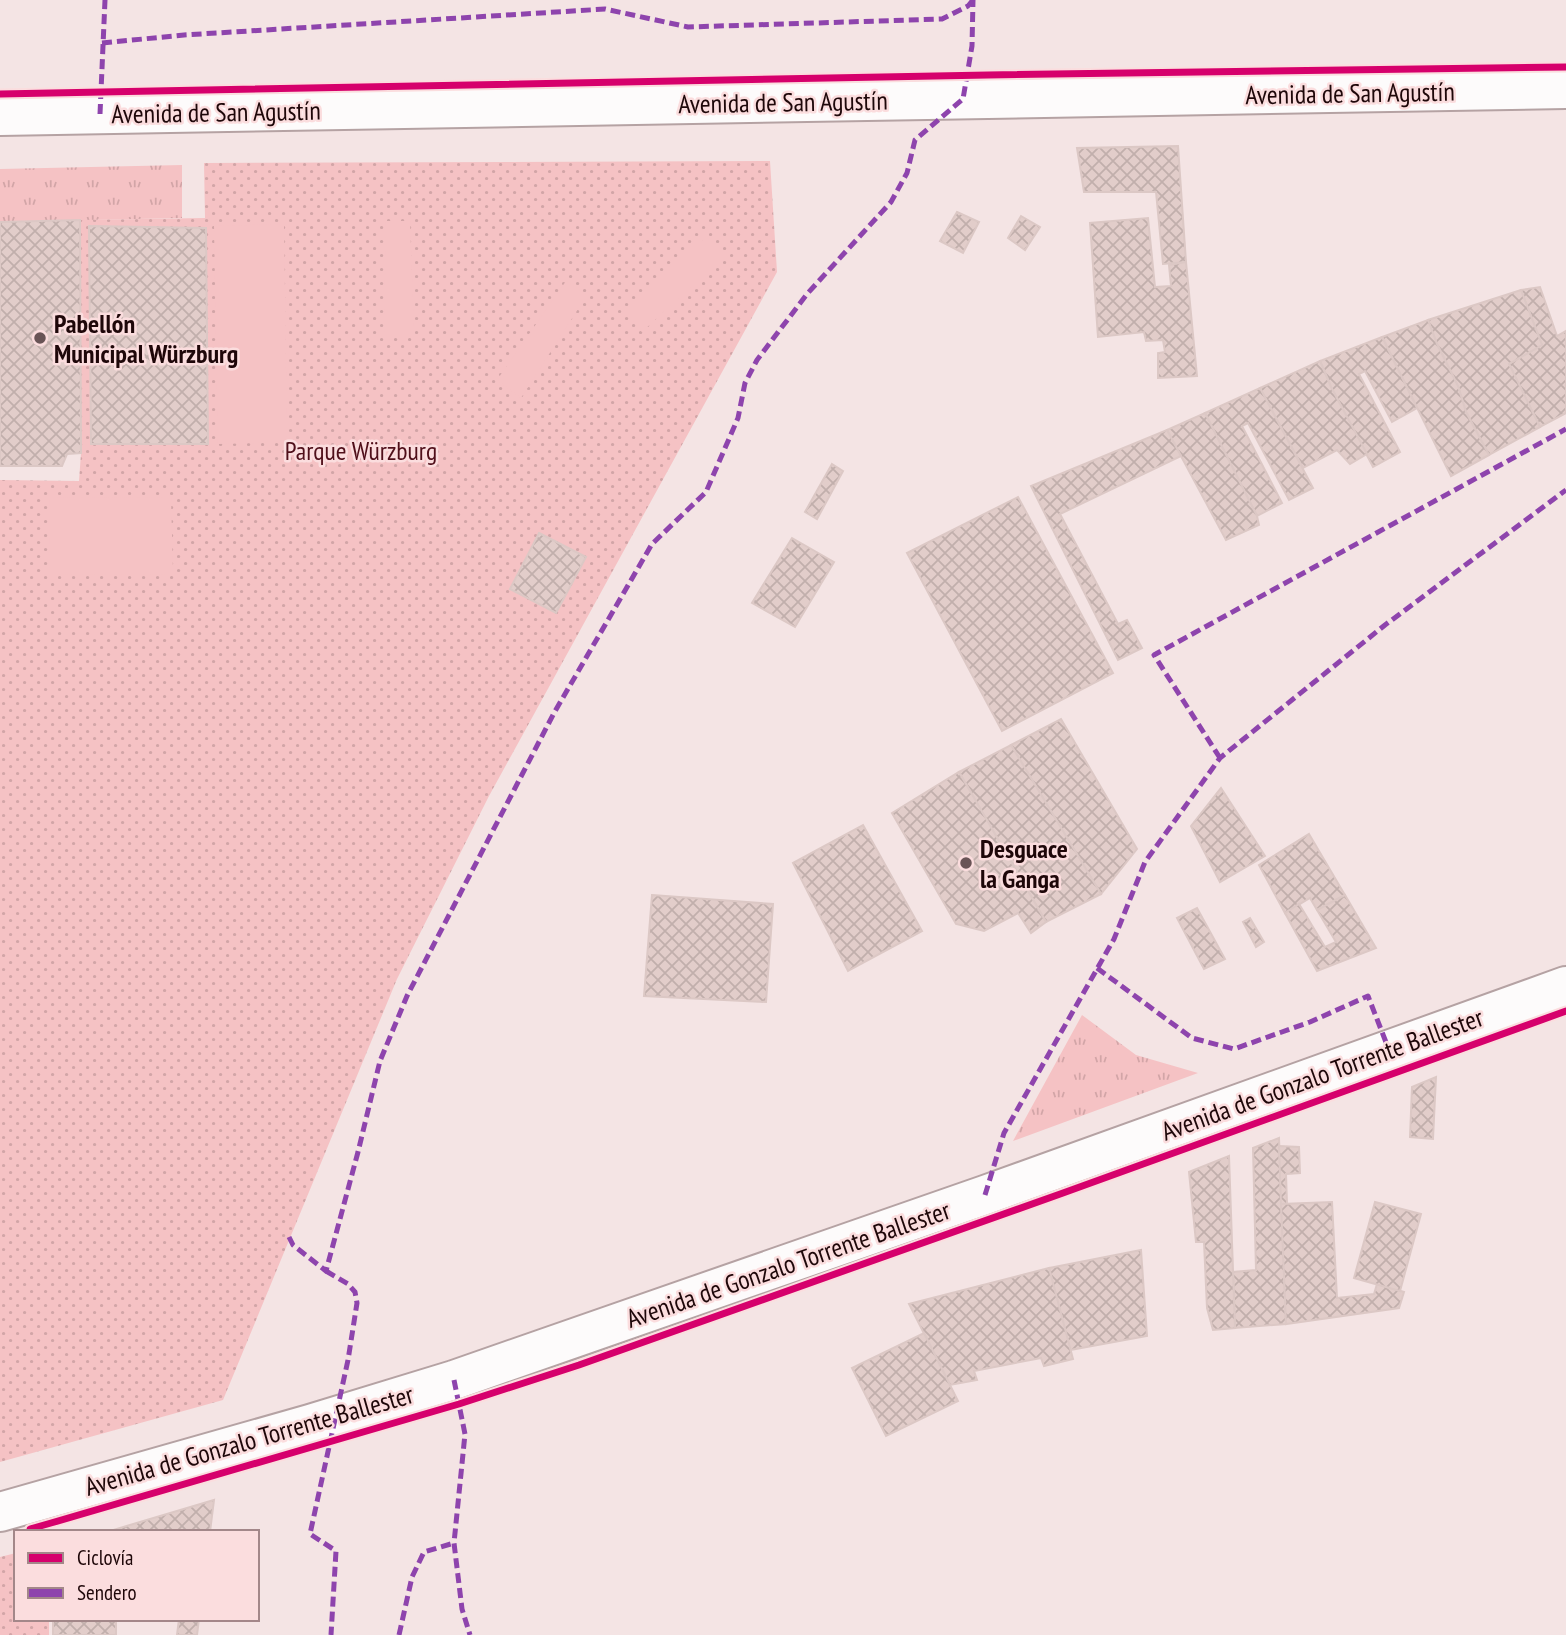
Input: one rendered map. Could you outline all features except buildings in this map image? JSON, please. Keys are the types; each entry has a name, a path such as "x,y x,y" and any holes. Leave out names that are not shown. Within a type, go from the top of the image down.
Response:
{"main road":[{"name":"Avenida de San Agustín","path":"0,116 1566,89"},
{"name":"Avenida de Gonzalo Torrente Ballester","path":"0,1512 454,1380 985,1195 1566,986"}],"green space":[{"name":"Parque Würzburg","path":"770,161 777,272 489,796 397,979 223,1400 0,1462 0,480 79,481 80,220 205,218 204,163"},
{"path":"182,165 182,218 0,222 0,169"},
{"path":"386,221 410,221 414,337 384,337"},
{"path":"284,224 287,442 218,444 214,226"},
{"path":"707,236 727,254 642,332 624,310"},
{"path":"566,281 587,295 521,398 497,380"},
{"path":"171,497 173,574 49,575 50,498"},
{"path":"1082,1015 1136,1055 1198,1073 1013,1141"},
{"path":"14,1554 14,1621 49,1621 49,1635 0,1635 0,1557"}],"marked path":[{"path":"100,114 105,0"},
{"path":"102,43 184,35 605,9 688,27 942,19 968,6 973,0"},
{"path":"289,1237 293,1245 326,1271 380,1061 407,996 554,713 652,544 706,492 738,418 745,383 757,360 807,294 891,202 907,173 915,140 963,99 972,46 973,0"},
{"path":"1220,758 1154,655 1566,429"},
{"path":"985,1195 1004,1133 1114,939 1145,862 1220,758 1385,625 1566,490"},
{"path":"1097,968 1192,1038 1234,1049 1310,1022 1368,996 1389,1050"},
{"path":"326,1271 348,1284 355,1292 357,1303 348,1360 310,1534 336,1551 331,1635"},
{"path":"454,1380 465,1434 454,1543 462,1609 470,1635"},
{"path":"399,1635 412,1577 424,1552 454,1543"}],"cycle path":[{"path":"0,94 1566,67"},
{"path":"30,1530 459,1404 579,1365 1566,1011"}],"place":[{"name":"Pabellón Municipal Würzburg","path":"40,338"},
{"name":"Desguace la Ganga","path":"966,863"}]}
